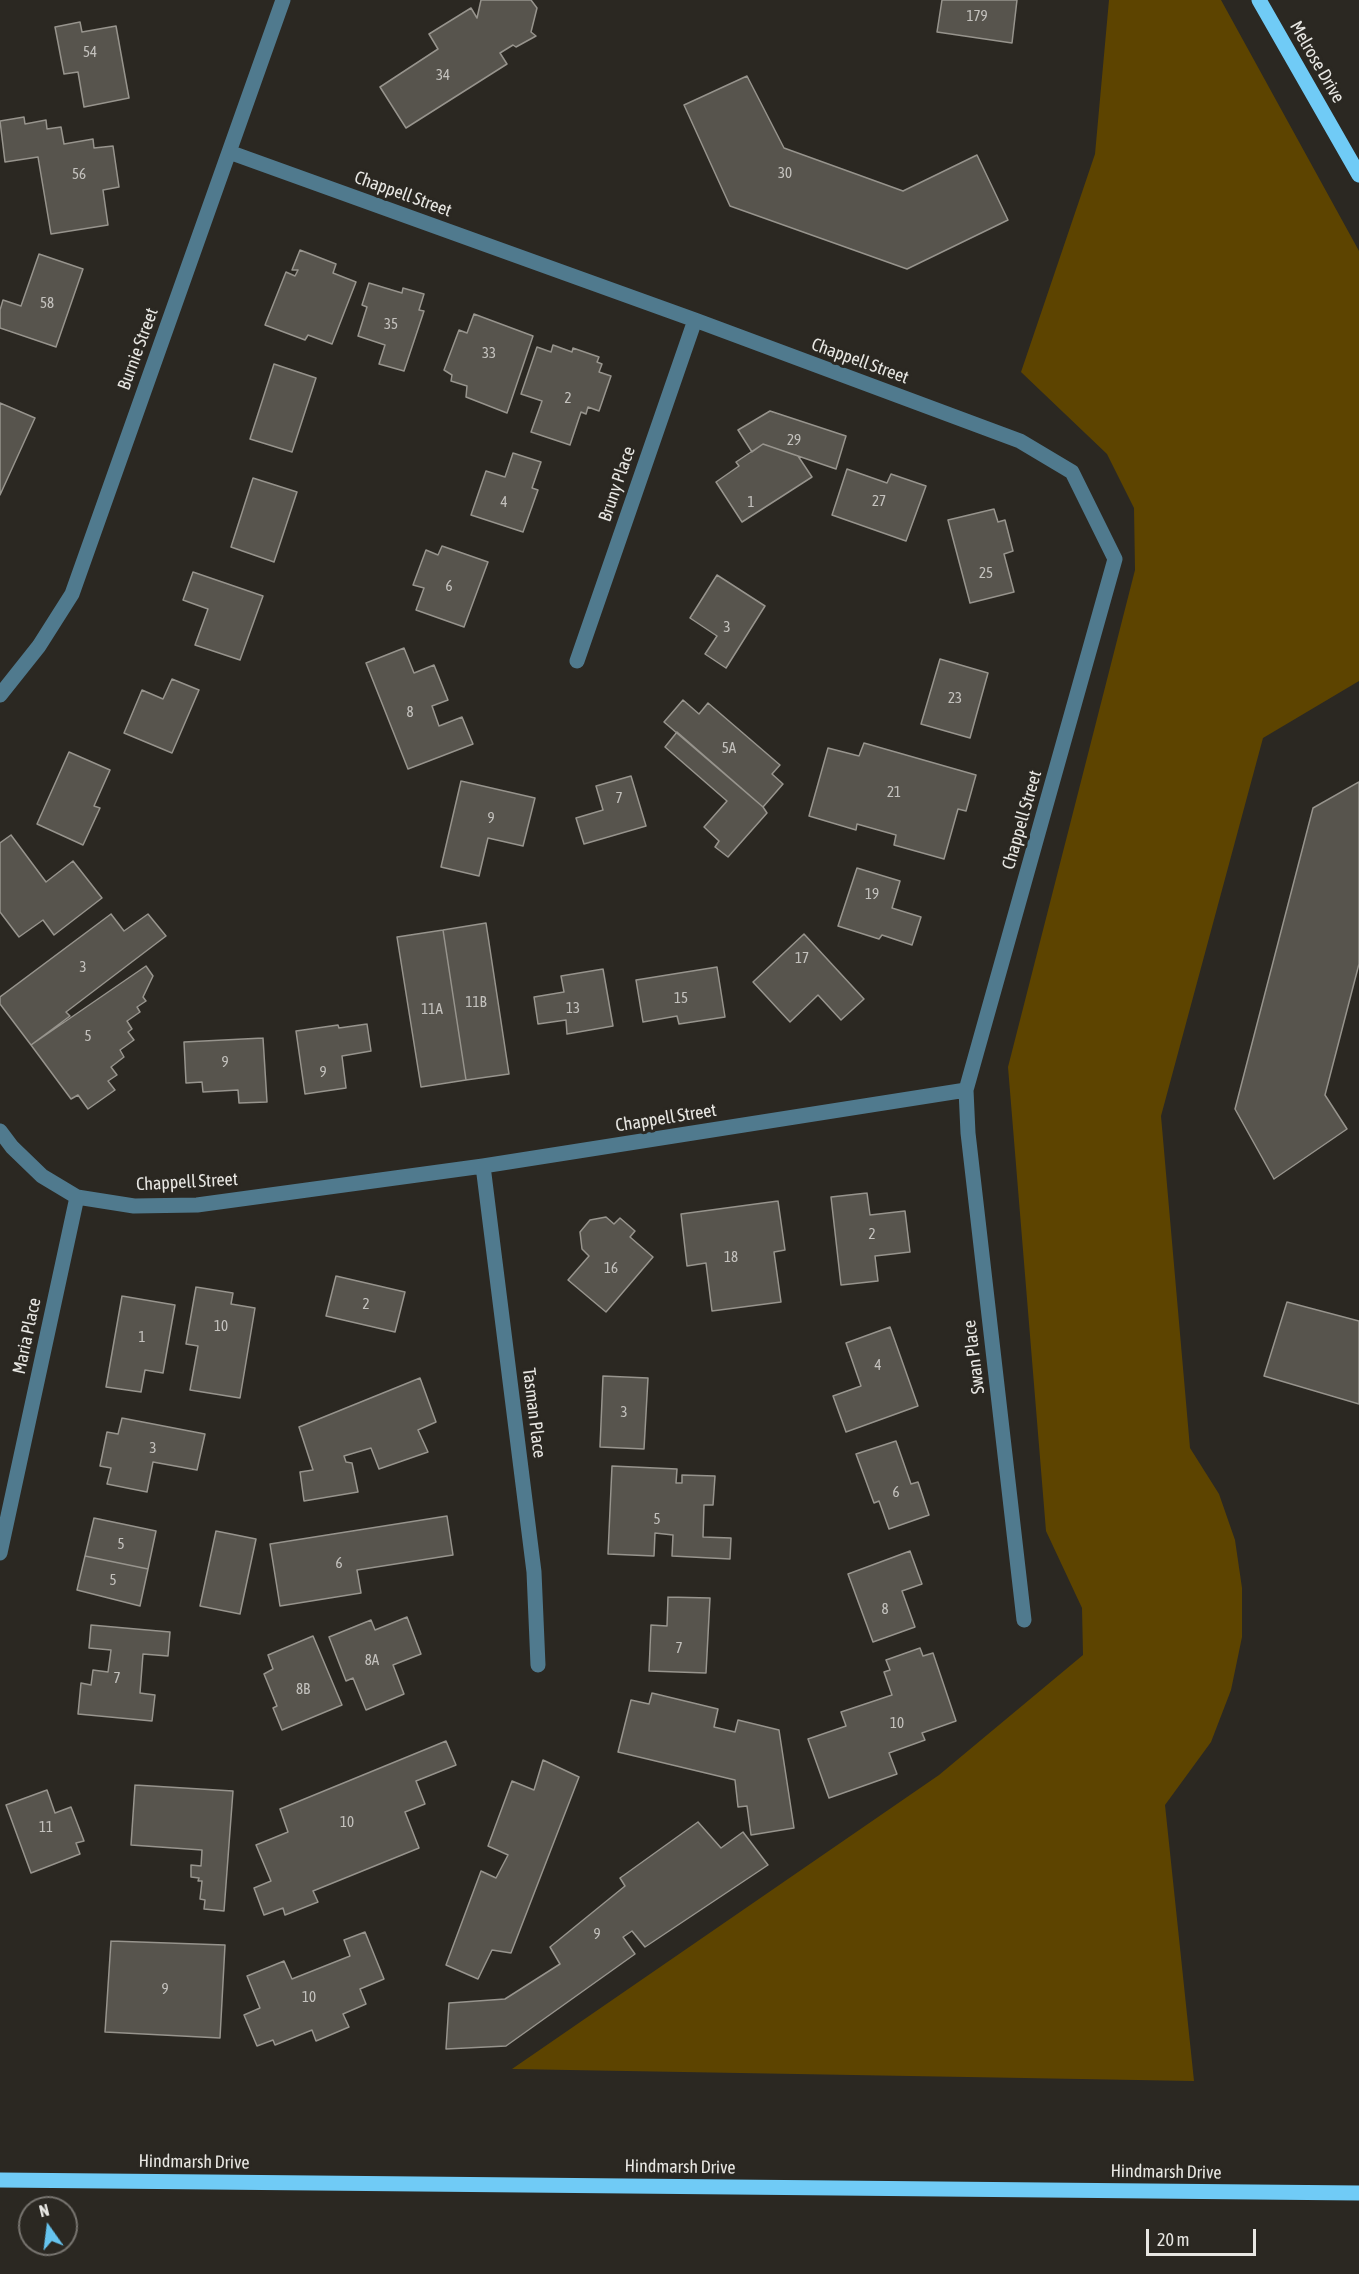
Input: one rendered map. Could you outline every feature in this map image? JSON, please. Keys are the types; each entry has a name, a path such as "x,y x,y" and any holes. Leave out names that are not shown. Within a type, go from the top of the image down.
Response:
{"main road":[{"name":"Melrose Drive","path":"1259,0 1359,175"},
{"name":"Hindmarsh Drive","path":"0,2180 1359,2193"}],"street":[{"name":"Burnie Street","path":"0,693 39,646 72,594 284,0"},
{"name":"Chappell Street","path":"0,1131 12,1147 42,1176 77,1197 134,1206 197,1205 483,1166 966,1090 1115,559 1072,472 1020,441 695,320 229,152"},
{"name":"Bruny Place","path":"577,661 695,320"},
{"name":"Swan Place","path":"966,1090 968,1133 1024,1620"},
{"name":"Tasman Place","path":"483,1166 534,1572 538,1665"},
{"name":"Maria Place","path":"0,1553 77,1197"}],"shaded area":[{"path":"1109,0 1221,0 1359,251 1359,681 1263,738 1161,1116 1190,1448 1219,1494 1235,1540 1242,1588 1242,1637 1231,1690 1211,1742 1165,1805 1194,2081 512,2069 939,1775 1083,1655 1082,1608 1046,1531 1008,1067 1135,570 1134,508 1107,454 1021,372 1095,154"}],"building":[{"path":"481,0 531,0 537,8 531,32 536,36 500,53 507,64 406,128 380,87 438,49 429,34 471,8 477,18"},
{"path":"942,0 1017,0 1012,43 937,32"},
{"path":"80,22 82,32 116,26 129,98 84,107 78,72 64,74 55,27"},
{"path":"747,76 784,148 903,191 977,155 1008,220 907,269 730,206 684,105"},
{"path":"24,117 25,124 46,120 47,129 61,127 64,144 93,139 94,148 113,146 119,187 103,190 108,225 51,234 38,157 5,162 0,121"},
{"path":"300,250 336,264 333,273 356,282 332,344 308,335 305,340 265,325 286,272 295,276 298,270 292,270"},
{"path":"39,254 83,269 56,347 0,328 0,310 3,300 21,306"},
{"path":"369,283 402,293 403,288 424,294 419,310 424,311 404,371 379,364 385,345 358,336 367,307 362,305"},
{"path":"474,314 533,336 507,413 466,397 467,386 451,381 452,375 444,370 459,330 467,333"},
{"path":"553,345 572,352 573,348 599,357 597,362 602,364 599,372 611,376 599,411 588,407 586,414 581,412 570,445 531,432 542,401 521,394 537,347 551,352"},
{"path":"274,364 316,378 292,452 250,439"},
{"path":"0,403 35,418 0,495"},
{"path":"770,411 846,436 836,469 763,444 752,452 738,430"},
{"path":"763,444 798,456 812,477 742,522 716,482 739,466 736,462"},
{"path":"513,453 541,462 532,488 538,490 523,532 471,515 486,471 505,477"},
{"path":"847,469 887,483 891,474 926,486 906,541 832,515"},
{"path":"253,478 297,492 274,562 231,547"},
{"path":"994,509 998,522 1005,520 1013,551 1004,554 1014,592 970,603 948,520"},
{"path":"442,546 488,562 464,627 416,610 424,588 413,585 426,550 438,555"},
{"path":"193,572 263,596 240,660 195,645 208,609 183,600"},
{"path":"717,575 765,606 726,668 705,654 717,636 690,618"},
{"path":"404,648 414,673 434,665 448,700 432,706 439,726 462,717 473,744 408,769 366,663"},
{"path":"940,659 988,673 970,738 921,724"},
{"path":"172,679 199,690 172,753 124,733 142,690 163,699"},
{"path":"683,700 699,714 708,703 780,765 772,774 783,784 763,807 664,722"},
{"path":"677,732 767,813 728,857 715,847 719,841 704,827 727,801 665,747"},
{"path":"864,743 976,775 966,811 958,809 944,859 894,845 896,835 857,824 856,830 809,816 828,748 859,756"},
{"path":"69,752 110,770 94,806 100,808 83,845 37,824"},
{"path":"631,776 646,826 584,844 576,818 603,810 596,786"},
{"path":"461,781 535,798 523,846 488,838 479,876 441,867"},
{"path":"1359,782 1359,964 1325,1095 1347,1129 1274,1179 1235,1109 1313,808"},
{"path":"11,835 46,882 73,861 102,898 54,935 43,920 19,937 0,912 0,843"},
{"path":"857,868 900,881 892,908 921,917 912,945 882,935 879,939 838,926"},
{"path":"111,914 124,931 148,914 166,936 66,1012 70,1016 31,1045 0,1004 0,997"},
{"path":"486,923 509,1074 466,1080 443,930"},
{"path":"443,930 466,1080 421,1087 397,937"},
{"path":"804,934 864,999 841,1020 818,995 790,1022 753,982"},
{"path":"146,966 153,976 143,997 146,1001 137,1007 140,1012 127,1021 132,1029 128,1032 134,1040 120,1050 124,1057 111,1067 117,1075 108,1081 115,1090 88,1109 78,1095 71,1099 31,1045"},
{"path":"717,967 725,1017 679,1024 677,1016 643,1022 636,980"},
{"path":"603,969 613,1026 567,1034 566,1020 538,1024 534,997 564,992 561,976"},
{"path":"367,1024 371,1051 342,1056 346,1088 305,1094 296,1031 338,1025 339,1028"},
{"path":"263,1038 267,1102 239,1103 238,1090 203,1092 202,1082 186,1083 184,1042"},
{"path":"867,1193 870,1215 905,1211 910,1252 875,1256 878,1281 841,1285 831,1197"},
{"path":"778,1201 785,1250 774,1252 781,1302 712,1311 706,1263 687,1266 681,1214"},
{"path":"606,1217 614,1224 620,1218 635,1231 630,1237 653,1257 606,1312 568,1280 589,1256 582,1249 580,1232 590,1220"},
{"path":"336,1276 405,1292 395,1332 326,1316"},
{"path":"196,1287 233,1293 231,1304 255,1308 240,1398 190,1390 198,1346 186,1344"},
{"path":"122,1296 175,1305 163,1373 145,1370 141,1392 106,1387"},
{"path":"1287,1302 1359,1321 1359,1404 1264,1376"},
{"path":"890,1327 918,1406 846,1432 833,1396 861,1386 846,1343"},
{"path":"603,1376 648,1378 644,1449 600,1447"},
{"path":"420,1378 436,1422 418,1430 428,1452 379,1469 371,1448 344,1456 346,1462 352,1463 358,1492 304,1501 300,1472 313,1470 299,1427"},
{"path":"122,1418 205,1434 197,1470 153,1462 147,1492 107,1484 111,1468 100,1466 107,1432 118,1434"},
{"path":"896,1441 911,1484 918,1482 929,1515 889,1529 879,1501 874,1503 856,1454"},
{"path":"612,1466 677,1469 676,1483 682,1483 682,1475 715,1476 713,1505 704,1505 703,1537 731,1538 730,1559 672,1556 673,1535 655,1533 654,1556 608,1554"},
{"path":"447,1516 453,1555 357,1570 361,1593 280,1606 270,1544"},
{"path":"94,1518 156,1531 148,1569 85,1556"},
{"path":"216,1531 256,1539 240,1614 200,1606"},
{"path":"910,1551 922,1584 902,1591 915,1627 873,1642 848,1574"},
{"path":"85,1556 148,1569 140,1606 77,1590"},
{"path":"668,1597 710,1598 706,1673 649,1671 651,1625 667,1626"},
{"path":"407,1617 421,1654 393,1665 404,1694 366,1710 353,1678 346,1681 329,1637 371,1620 375,1630"},
{"path":"91,1625 170,1632 168,1656 143,1654 140,1693 155,1695 152,1721 78,1714 81,1683 91,1685 93,1670 108,1672 111,1650 89,1648"},
{"path":"313,1636 342,1705 282,1730 273,1708 277,1706 264,1674 273,1669 268,1655"},
{"path":"920,1648 923,1656 933,1653 956,1721 922,1733 925,1740 889,1753 897,1774 829,1798 808,1739 846,1726 841,1712 892,1695 884,1672 890,1670 886,1660"},
{"path":"652,1693 718,1709 714,1727 735,1732 738,1720 779,1730 794,1828 751,1835 747,1806 738,1807 735,1780 618,1752 631,1700 649,1704"},
{"path":"446,1741 456,1765 416,1781 425,1804 405,1812 419,1848 313,1891 318,1902 285,1915 283,1908 264,1915 254,1888 271,1881 256,1845 288,1832 280,1809"},
{"path":"543,1760 579,1777 511,1953 492,1950 478,1979 446,1965 481,1871 496,1878 508,1855 488,1846 512,1781 534,1790"},
{"path":"135,1785 233,1791 224,1911 204,1909 205,1900 200,1899 202,1881 191,1877 191,1865 201,1866 202,1850 131,1845"},
{"path":"47,1790 55,1813 71,1807 84,1841 76,1843 80,1854 31,1873 6,1805"},
{"path":"698,1822 721,1848 743,1832 768,1865 645,1947 632,1931 623,1937 635,1954 506,2046 446,2049 449,2003 505,1999 560,1964 550,1947 625,1886 620,1878"},
{"path":"365,1932 384,1979 360,1989 366,2004 343,2014 349,2027 316,2041 312,2030 275,2045 273,2040 257,2046 244,2015 260,2008 247,1976 284,1961 292,1979 350,1956 344,1940"},
{"path":"111,1941 225,1945 220,2038 105,2032"}]}
